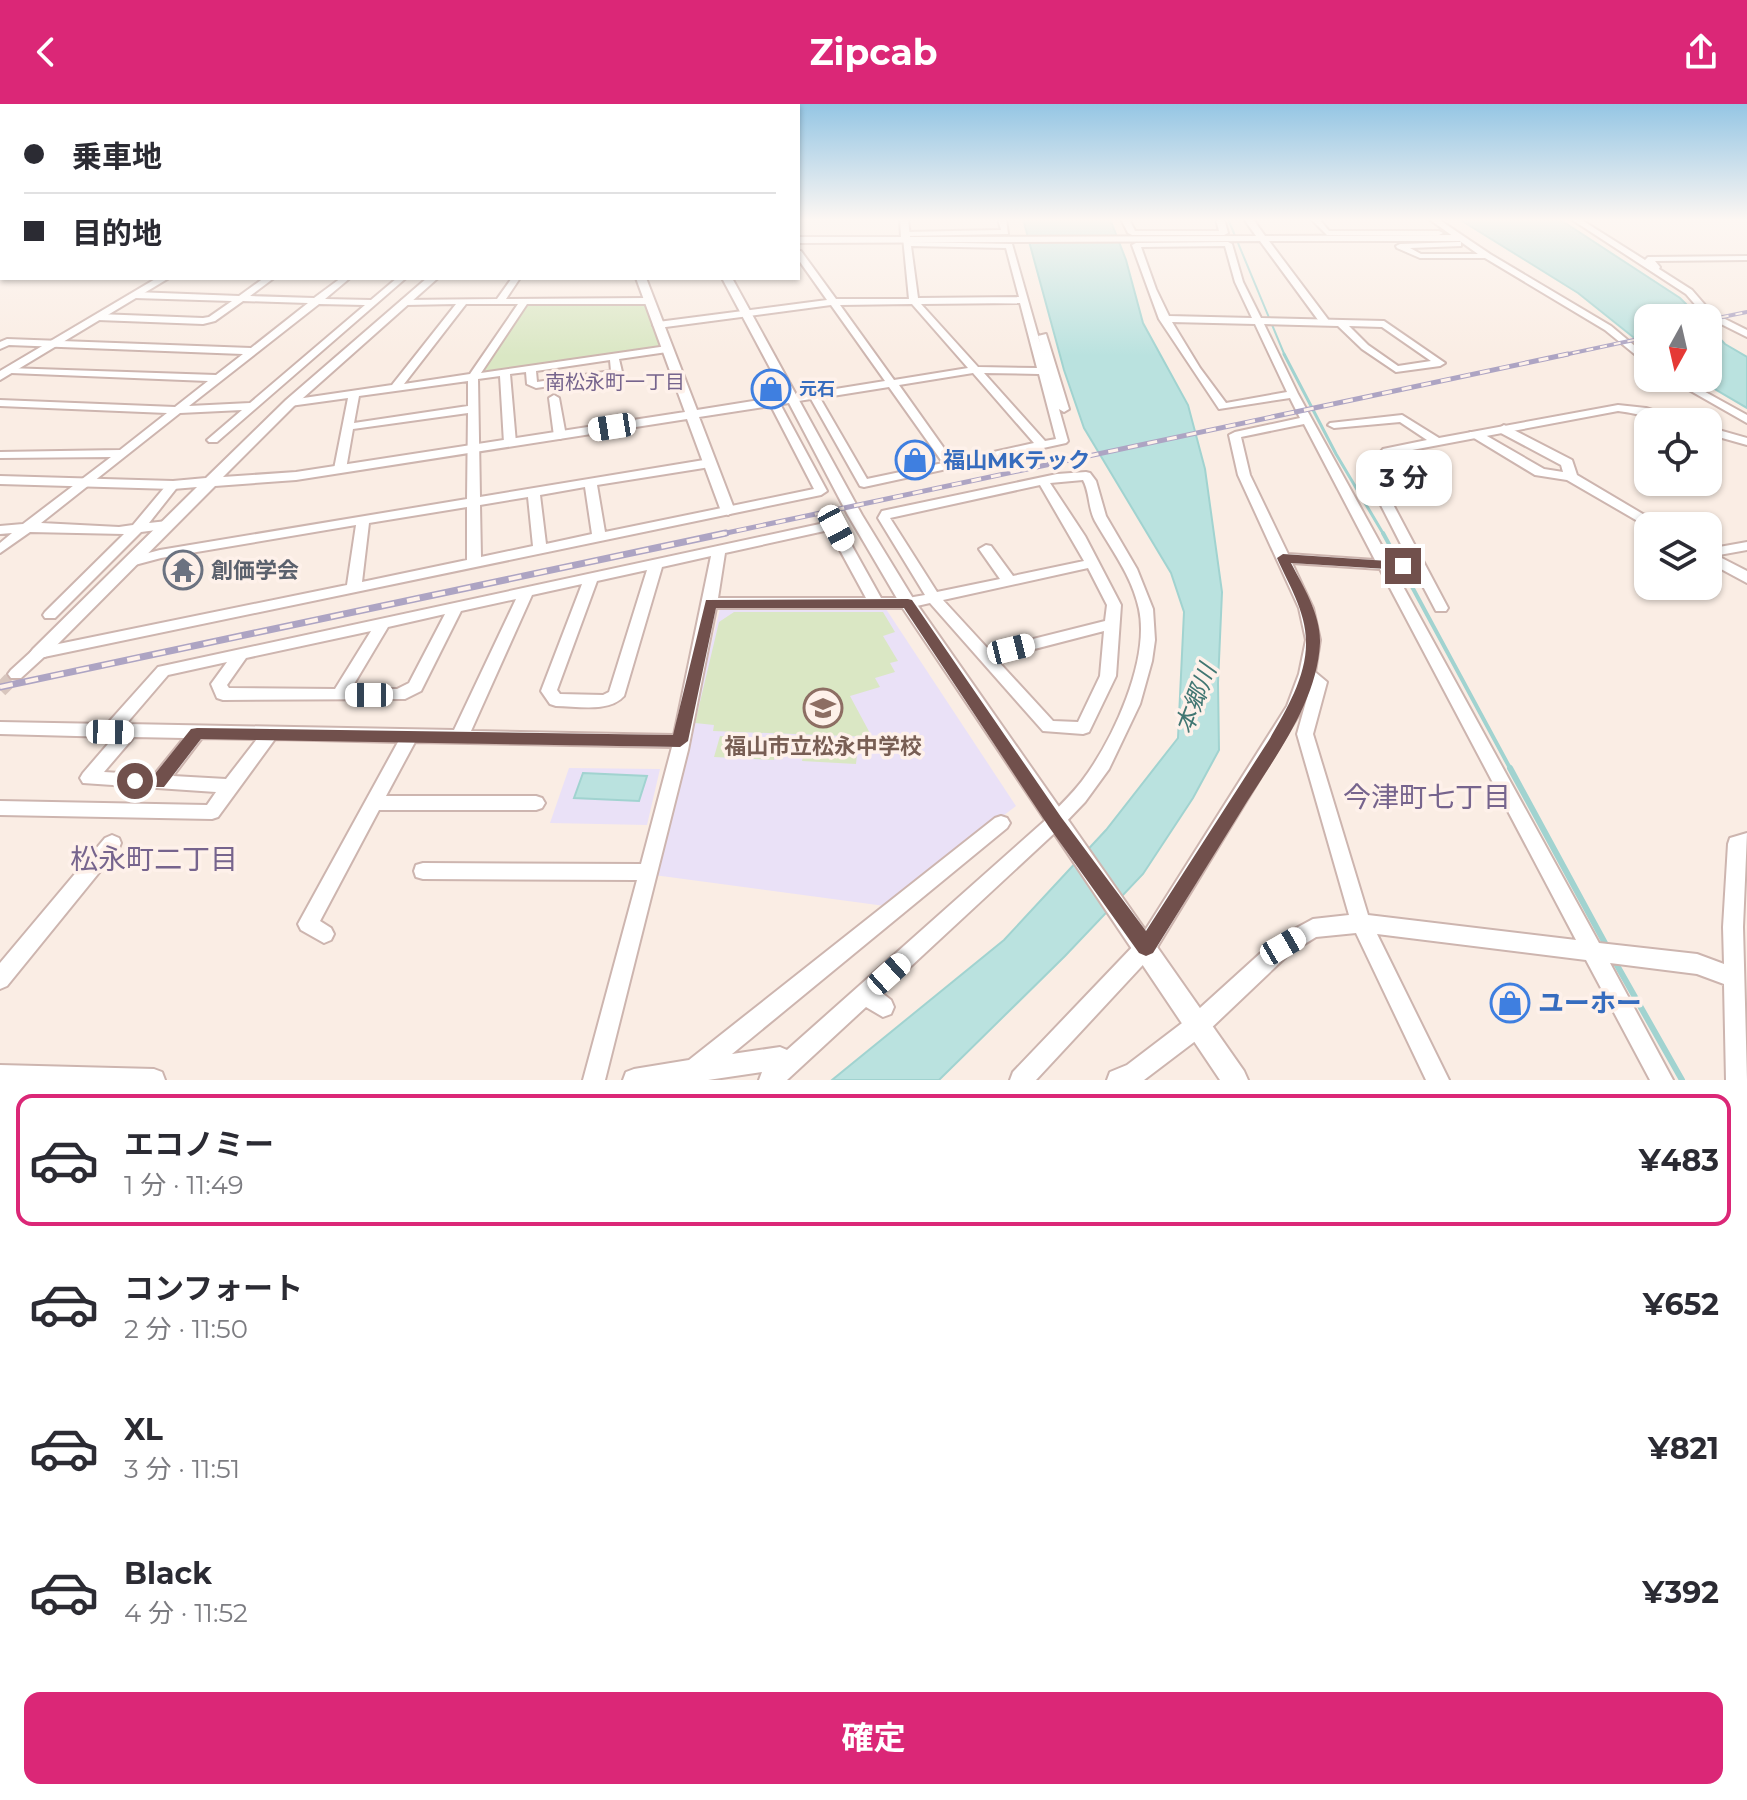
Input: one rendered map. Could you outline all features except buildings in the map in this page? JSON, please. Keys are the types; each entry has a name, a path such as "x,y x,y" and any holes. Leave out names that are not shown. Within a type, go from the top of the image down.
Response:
{"street":[{"path":"806,265 950,464"},
{"path":"909,265 914,301 1042,445"},
{"path":"814,396 864,483 1062,441 1014,265"},
{"path":"1023,265 1064,409"},
{"path":"1141,265 1164,319 1185,356 1223,407 1293,394"},
{"path":"1234,265 1239,282 1293,394 1662,1080"},
{"path":"1282,265 1325,322"},
{"path":"1501,265 1608,328 1634,350"},
{"path":"1647,265 1689,292 1708,314 1747,334"},
{"path":"1654,265 1674,282"},
{"path":"0,376 161,280"},
{"path":"98,317 203,321 212,319 267,280"},
{"path":"0,549 343,280"},
{"path":"213,440 400,280"},
{"path":"16,674 290,403 431,280"},
{"path":"499,302 515,280"},
{"path":"642,280 728,511"},
{"path":"728,280 908,603 1235,1080"},
{"path":"135,295 374,303"},
{"path":"658,325 833,302 1023,300"},
{"path":"405,302 648,301"},
{"path":"395,388 463,302"},
{"path":"474,563 473,377 524,302"},
{"path":"1164,319 1325,322 1384,324 1440,363 1396,369 1365,347 1341,323"},
{"path":"0,346 7,342 253,351"},
{"path":"290,403 667,349"},
{"path":"531,369 532,384 536,385 614,374 617,372 614,357"},
{"path":"11,370 219,378"},
{"path":"0,480 173,485 340,469 975,370 1042,371"},
{"path":"505,372 510,443"},
{"path":"1698,392 1747,420"},
{"path":"340,469 354,394"},
{"path":"554,398 560,436"},
{"path":"39,653 821,491 774,402"},
{"path":"0,403 177,410 253,406"},
{"path":"1441,608 1372,476 1387,451 1618,408 1634,410"},
{"path":"347,427 472,409"},
{"path":"1334,425 1402,418 1437,442"},
{"path":"1021,1080 1142,942 1274,744 1295,707 1307,674 1313,640 1306,608 1244,475 1235,435 1307,420"},
{"path":"1504,429 1567,463 1571,477"},
{"path":"1722,434 1747,442"},
{"path":"1475,435 1540,472 1571,477 1634,513"},
{"path":"0,455 122,453"},
{"path":"131,562 160,554 710,463"},
{"path":"770,1080 875,1001 1058,826 1092,782 1122,728 1136,689 1148,619 1128,568 1098,516 1091,481 1086,476 1043,481 886,514 884,518 935,600 1049,727 1083,728 1108,676 1114,605 1043,481"},
{"path":"591,484 599,537"},
{"path":"79,613 50,615 139,527 173,485"},
{"path":"534,494 540,549"},
{"path":"354,587 363,521"},
{"path":"0,530 119,531 167,525"},
{"path":"230,786 89,778 163,671 829,526 836,528 876,603"},
{"path":"1722,552 1747,546"},
{"path":"986,549 1010,582"},
{"path":"594,1080 680,741 711,603 719,550"},
{"path":"1283,558 1420,567"},
{"path":"711,603 908,603 935,600 1092,563"},
{"path":"1722,563 1747,578"},
{"path":"591,578 549,691 556,700 605,701 616,696 656,564"},
{"path":"459,738 526,592"},
{"path":"241,654 219,684 223,694 399,695 415,687 455,608"},
{"path":"339,695 383,623"},
{"path":"986,656 1113,624"},
{"path":"1307,674 1319,682 1305,734 1361,923 1438,1080"},
{"path":"0,728 680,741"},
{"path":"158,782 197,733"},
{"path":"0,808 212,812 269,735"},
{"path":"324,934 308,924 409,737"},
{"path":"374,803 536,803"},
{"path":"694,1071 1001,823"},
{"path":"1737,1080 1733,977 1737,844 1747,841"},
{"path":"0,979 112,843"},
{"path":"423,871 647,872"},
{"path":"1118,1080 1135,1073 1198,1025 1283,946 1313,928 1361,923 1697,964 1733,977"},
{"path":"634,1080 780,1058 790,1062"},
{"path":"0,1076 154,1080"}],"shaded area":[{"name":"福山市立松永中学校","path":"720,609 886,609 1016,806 885,906 654,875"},
{"name":"福山市立松永中学校","path":"569,768 660,769 647,825 550,823"}],"green space":[{"path":"645,304 660,348 482,372 526,306"},
{"path":"734,612 883,612 895,632 883,636 898,661 890,663 895,672 875,678 880,687 850,696 872,737 713,731 714,725 695,723 719,622"},
{"path":"720,736 778,740 774,760 714,757"},
{"path":"806,740 858,744 856,764 802,761"}],"water":[{"name":"本郷川","path":"1035,265 1127,265 1143,323 1188,405 1205,469 1222,592 1219,750 1193,798 1143,874 939,1080 832,1080 1004,940 1106,830 1178,738 1184,612 1171,573 1084,428 1064,370"},
{"path":"1532,265 1629,265 1686,304 1634,304 1634,338 1578,293"},
{"path":"1722,341 1747,357 1747,408 1720,392"},
{"path":"583,773 647,776 639,801 574,798"}],"waterway":[{"path":"1247,265 1285,356"},
{"path":"1285,356 1336,454 1384,535"},
{"path":"1383,533 1511,770"},
{"path":"1510,768 1606,945"},
{"path":"1614,960 1682,1080"}],"tunnel":[{"path":"0,690 16,674"}],"railway":[{"path":"1722,317 1747,312"},
{"path":"1559,356 1634,340"},
{"path":"717,535 1568,354"},
{"path":"0,687 726,533"}],"place":[{"name":"元石","path":"771,389"},
{"name":"福山MKテック","path":"915,460"},
{"name":"創価学会","path":"183,570"},
{"name":"福山市立松永中学校","path":"823,708"},
{"name":"ユーホー","path":"1510,1003"}],"district":[{"name":"南松永町一丁目","path":"615,382"},
{"name":"今津町七丁目","path":"1427,797"},
{"name":"松永町二丁目","path":"154,859"}],"route":[{"path":"135,781 158,782 197,733 680,741 711,603 908,603 1055,822 1146,947 1274,744 1295,707 1307,674 1313,640 1306,608 1283,558 1403,566"}]}
